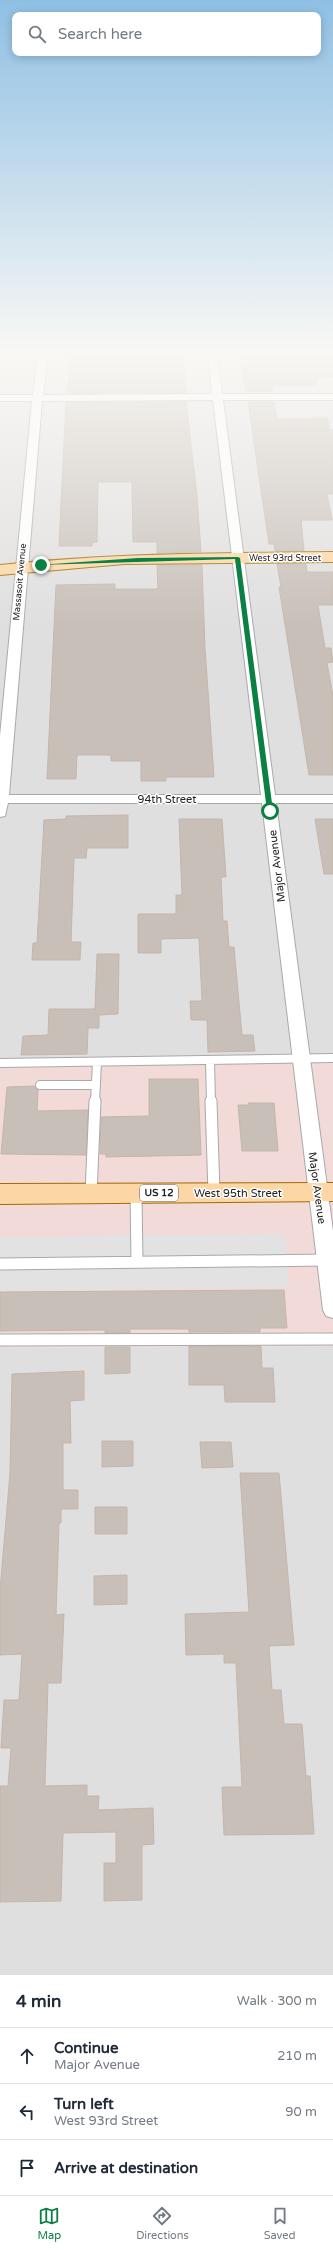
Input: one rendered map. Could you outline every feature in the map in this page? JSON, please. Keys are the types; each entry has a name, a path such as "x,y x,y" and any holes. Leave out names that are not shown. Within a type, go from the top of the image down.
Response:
{"main road":[{"name":"West 93rd Street","path":"0,570 75,562 333,557"},
{"name":"West 95th Street","path":"0,1194 325,1192"}],"street":[{"name":"Massasoit Avenue","path":"0,804 34,444"},
{"name":"Major Avenue","path":"224,444 300,1059 325,1192 326,1260 333,1303"},
{"name":"94th Street","path":"0,804 333,799"}],"lane":[{"path":"0,1063 333,1058"},
{"path":"210,1060 214,1193"},
{"path":"91,1194 97,1062"},
{"path":"40,1085 96,1085"},
{"path":"136,1193 137,1262"},
{"path":"0,1264 326,1260"},
{"path":"0,1340 333,1339"}],"shaded area":[{"path":"0,444 333,444 333,1059 0,1060"},
{"path":"333,1059 333,1346 0,1348 0,1060"},
{"path":"285,1234 289,1287 0,1291 0,1237"},
{"path":"333,1346 333,1975 0,1975 0,1348"}],"building":[{"path":"64,444 191,444 197,496 201,552 157,553 157,542 133,542 132,482 98,482 97,542 93,542 92,546 59,546"},
{"path":"254,444 333,444 333,494 327,494 332,520 301,520 304,551 275,551 274,544 269,544"},
{"path":"277,564 306,564 307,572 333,572 333,605 318,605 325,648 331,648 333,662 327,663 333,696 333,775 309,775 279,587 281,587"},
{"path":"157,565 202,565 205,648 214,777 166,777 166,781 141,781 141,761 111,761 111,755 77,755 76,779 47,779 56,585 115,584 115,589 158,589"},
{"path":"128,815 128,848 87,848 86,858 74,858 71,942 81,942 80,960 32,960 33,943 37,943 44,820 66,819 66,816"},
{"path":"179,819 222,819 226,877 221,877 223,921 227,921 229,947 234,947 242,1035 253,1035 255,1051 208,1052 207,1020 191,1020 190,1001 202,1001 199,938 161,939 161,953 138,953 138,914 176,914 176,895 182,895"},
{"path":"315,819 333,819 333,874 324,874"},
{"path":"97,954 119,954 118,1014 99,1015 99,1028 88,1028 87,1054 21,1055 23,1036 48,1035 49,1009 95,1009"},
{"path":"149,1079 198,1079 201,1155 106,1157 106,1154 100,1154 101,1117 149,1116"},
{"path":"34,1086 38,1090 37,1111 88,1110 86,1155 1,1154 7,1087"},
{"path":"248,1103 274,1103 278,1151 242,1151 238,1105 249,1105"},
{"path":"284,1290 287,1328 260,1328 260,1332 189,1332 189,1329 130,1329 130,1333 105,1333 105,1330 0,1331 0,1292"},
{"path":"189,1346 261,1346 262,1368 273,1368 275,1402 225,1402 224,1385 189,1385"},
{"path":"105,1347 130,1347 130,1373 105,1374"},
{"path":"84,1371 84,1400 70,1401 71,1443 63,1443 63,1490 78,1490 78,1509 61,1509 61,1523 59,1523 56,1615 64,1614 61,1683 48,1683 45,1786 87,1785 87,1796 99,1796 98,1810 153,1808 154,1844 142,1845 142,1900 104,1901 104,1863 116,1863 116,1832 63,1833 61,1901 0,1902 0,1786 8,1786 11,1748 1,1748 4,1700 19,1700 22,1654 0,1655 0,1590 10,1473 12,1374"},
{"path":"102,1441 133,1441 133,1466 102,1467"},
{"path":"200,1442 231,1442 233,1467 202,1468"},
{"path":"240,1473 279,1473 294,1645 269,1646 272,1690 281,1690 284,1724 302,1724 306,1776 310,1776 314,1834 224,1835 222,1787 242,1787 236,1663 224,1663 224,1654 186,1655 185,1614 249,1612"},
{"path":"95,1507 127,1507 127,1534 95,1534"},
{"path":"127,1575 127,1604 94,1605 94,1576"}],"route":[{"path":"41,565 138,559 238,558 270,811"}]}
